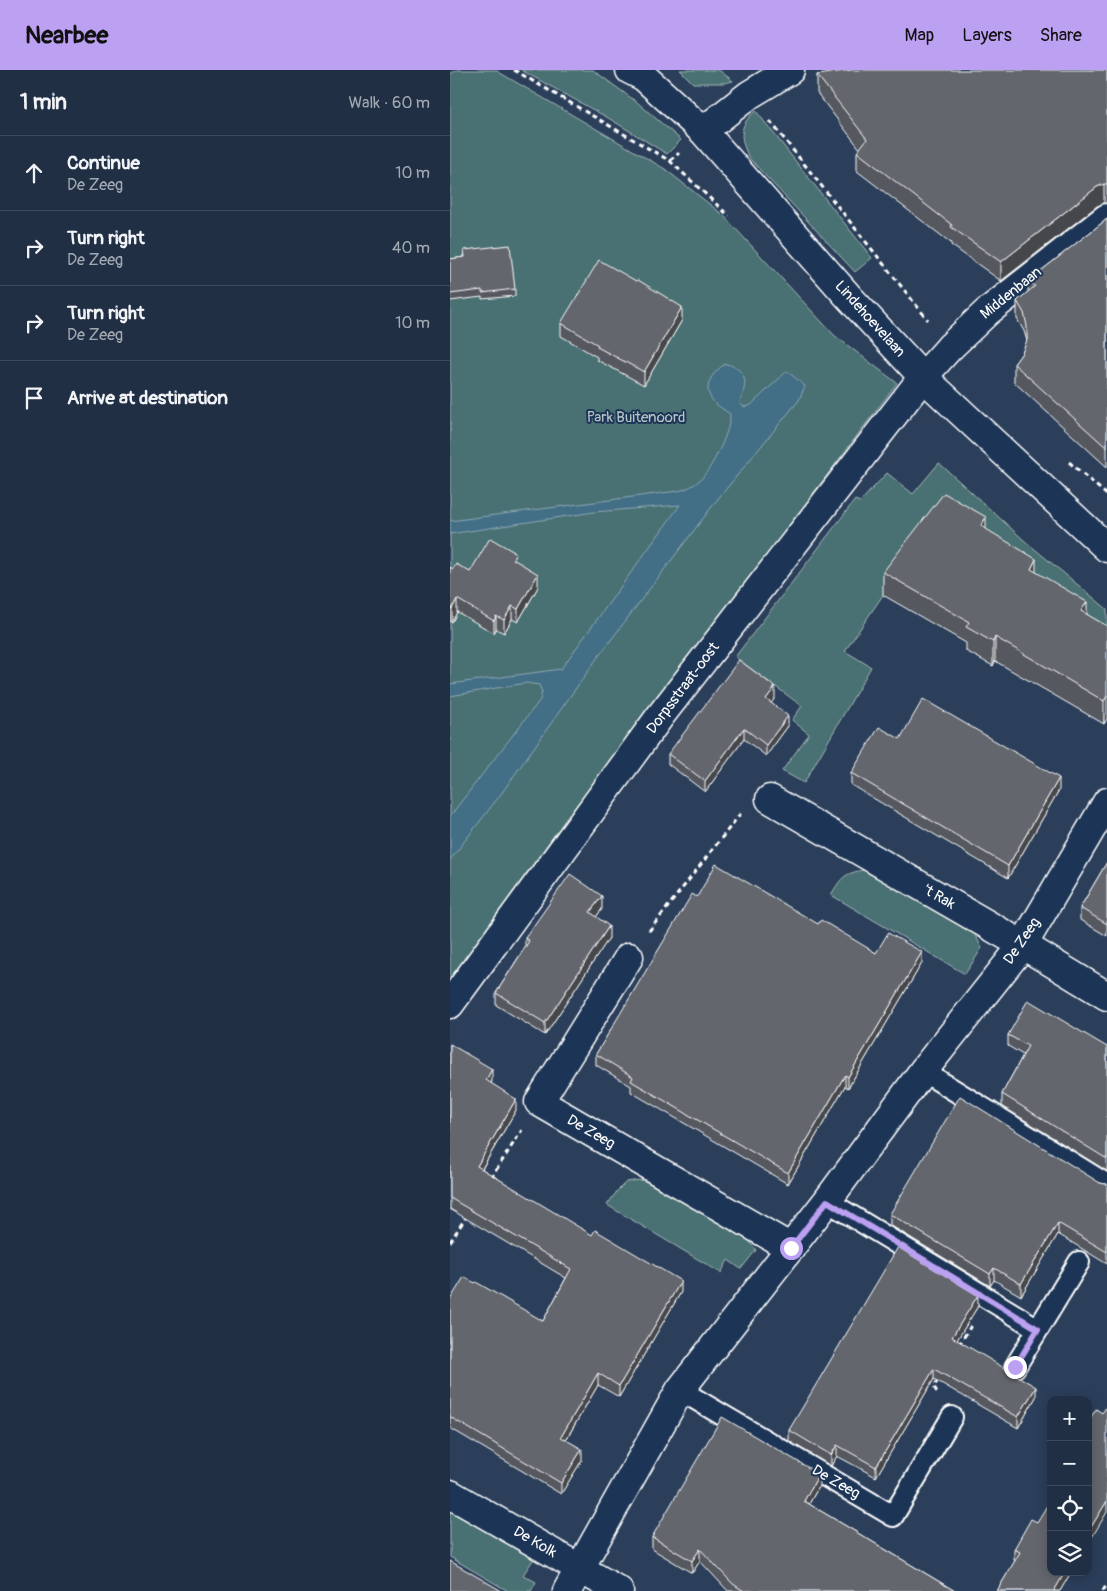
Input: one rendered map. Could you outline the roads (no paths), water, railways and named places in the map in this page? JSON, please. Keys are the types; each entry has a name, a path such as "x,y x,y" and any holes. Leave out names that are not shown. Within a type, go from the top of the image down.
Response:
{"street":[{"path":"703,131 749,95 790,70"},
{"name":"Lindehoevelaan","path":"638,72 703,131 848,296 923,377 1107,548"},
{"name":"Middenbaan","path":"923,377 950,347 987,312 1107,218"},
{"name":"Dorpsstraat-oost","path":"450,1004 661,716 923,377"},
{"name":"'t Rak","path":"770,799 1107,996"},
{"name":"De Zeeg","path":"574,1580 680,1390 827,1201 923,1071 1022,945 1107,802"},
{"name":"De Zeeg","path":"629,957 539,1102 791,1248"},
{"name":"De Kolk","path":"450,1494 574,1580 619,1591"}],"lane":[{"path":"923,1071 1106,1184"},
{"path":"827,1201 1038,1329"},
{"path":"1015,1367 1078,1262"},
{"name":"De Zeeg","path":"680,1390 893,1516 952,1417"}],"water":[{"path":"725,364 734,366 743,375 745,384 740,404 745,407 751,405 787,371 805,386 799,400 717,500 598,657 501,794 450,860 450,816 540,700 542,692 539,685 526,683 450,696 450,684 561,669 680,505 594,512 450,534 450,521 678,491 697,483 721,448 730,421 730,414 715,403 708,390 710,380 716,371"}],"park label":[{"name":"Park Buitenoord","path":"636,417"}]}
